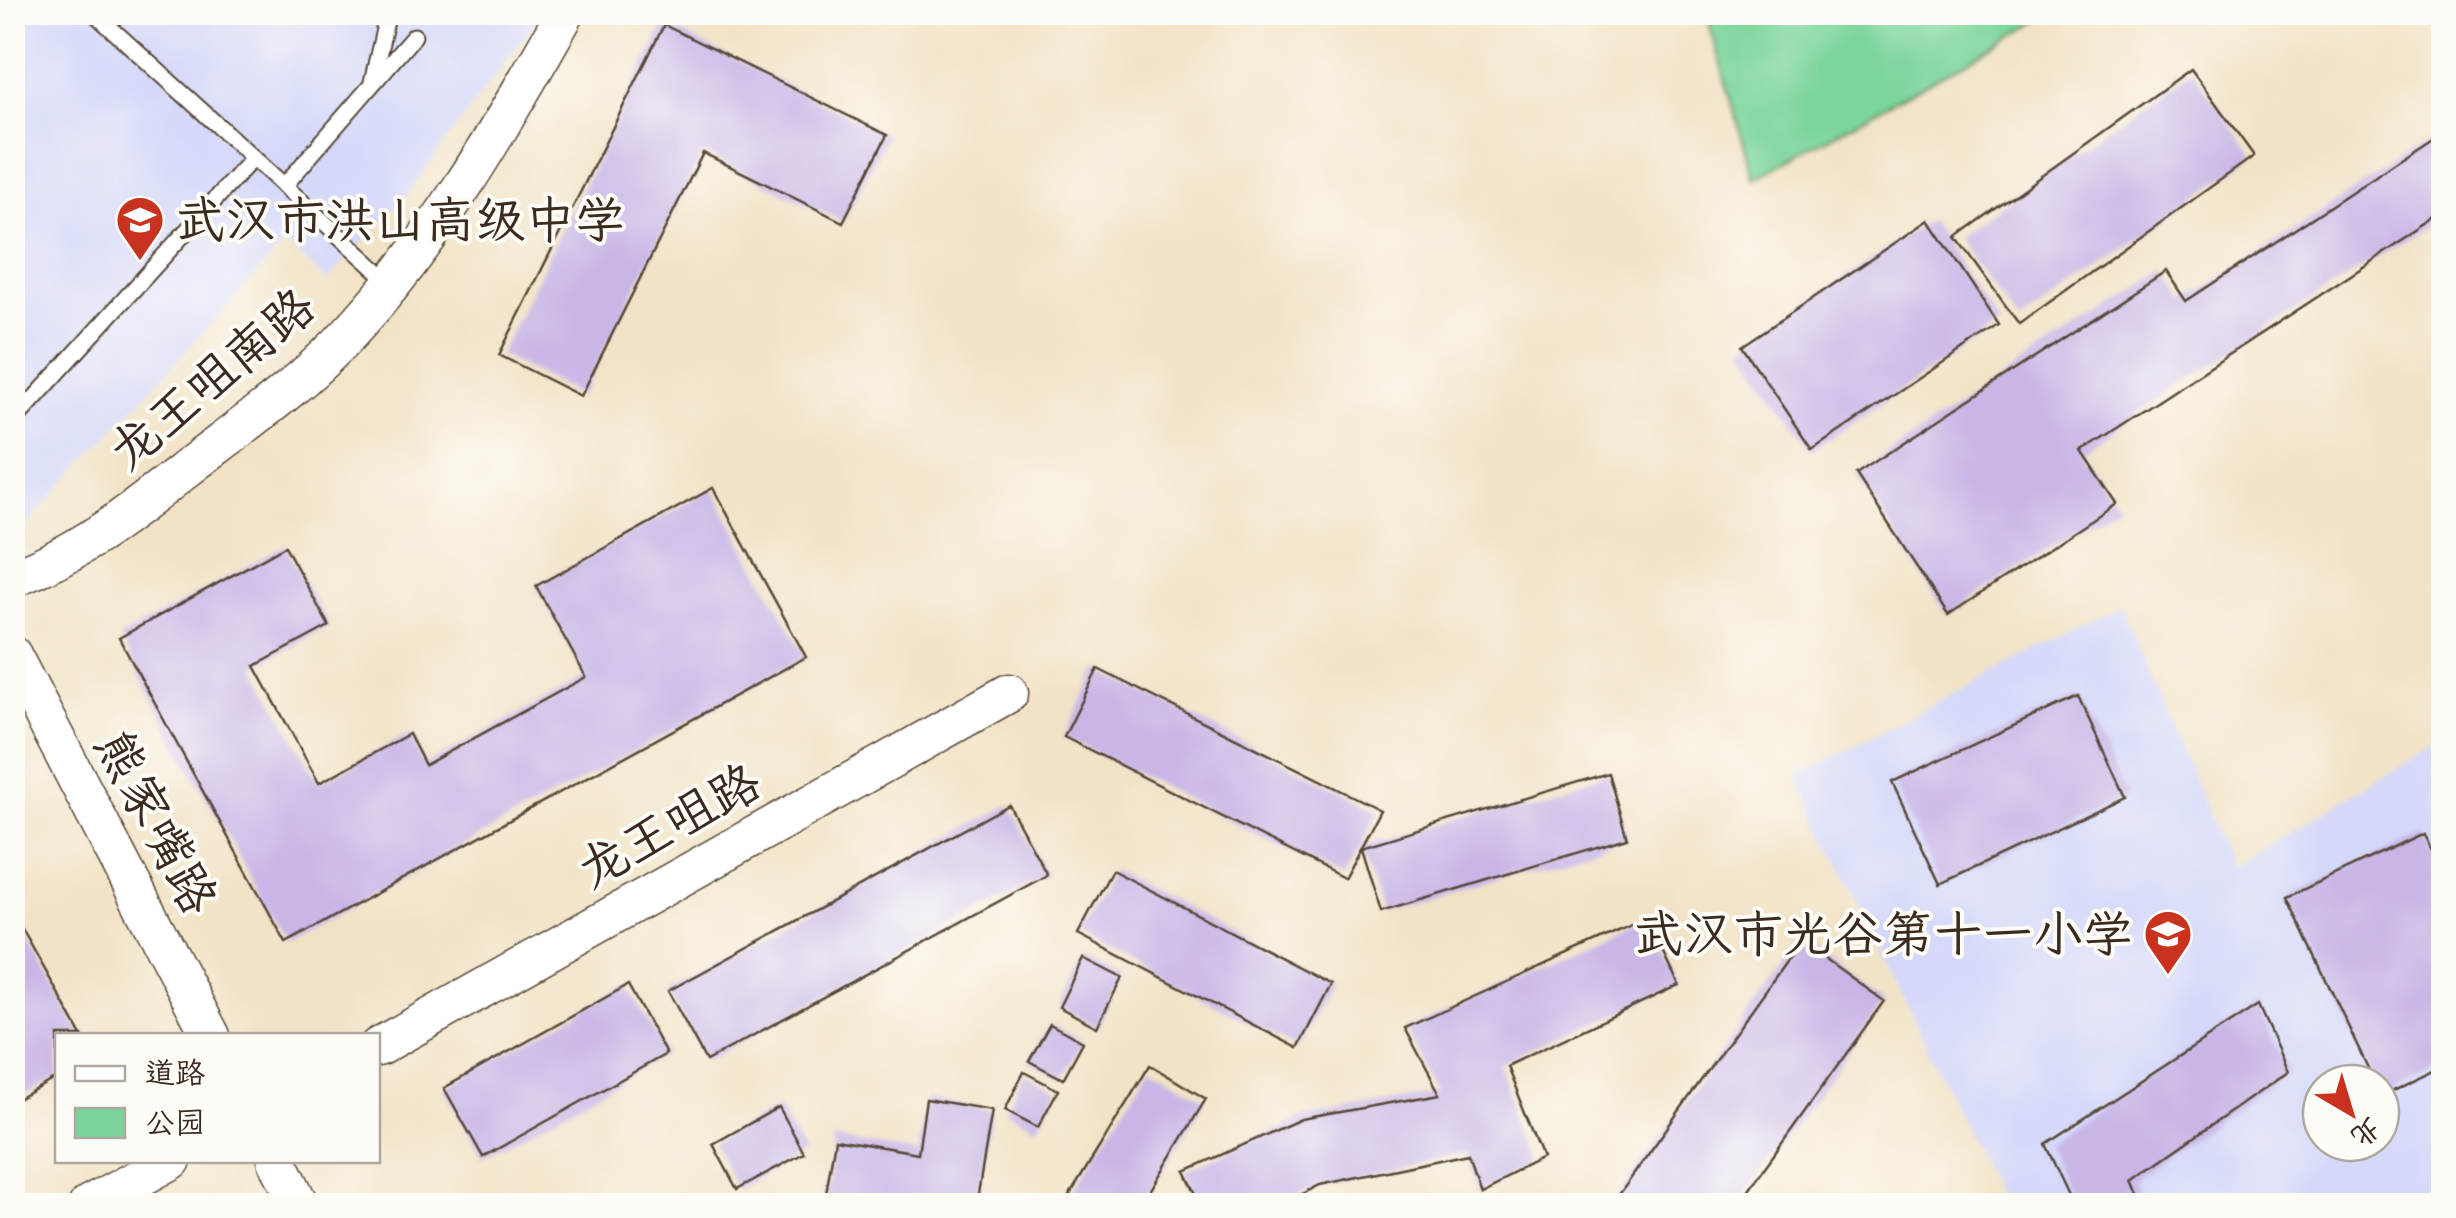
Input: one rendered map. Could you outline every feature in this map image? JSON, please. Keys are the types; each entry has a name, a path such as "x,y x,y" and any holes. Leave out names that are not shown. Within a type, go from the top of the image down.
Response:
{"street":[{"name":"龙王咀南路","path":"12,578 63,553 130,512 281,396 337,346 393,285 495,137 566,12"},
{"name":"熊家嘴路","path":"12,655 209,1033"},
{"name":"龙王咀路","path":"380,1046 1009,693"},
{"path":"88,1206 167,1163"},
{"path":"278,1163 300,1206"}],"lane":[{"path":"93,12 393,285"},
{"path":"370,87 388,12"},
{"path":"284,186 414,36"},
{"path":"12,422 253,158"}],"shaded area":[{"name":"武汉市洪山高级中学","path":"12,13 541,13 404,198 327,281 285,243 24,527 12,525"},
{"name":"武汉市光谷第十一小学","path":"2120,606 2231,868 2443,741 2443,1205 2001,1205 1798,776"}],"green space":[{"path":"1706,12 2053,13 1754,179"}],"building":[{"path":"664,25 887,135 843,222 703,153 581,396 499,355"},
{"path":"2191,69 2254,156 2019,324 1956,237"},
{"path":"2444,131 2444,214 2082,451 2117,504 1948,615 1856,474 2166,271 2186,301"},
{"path":"1929,220 1999,325 1812,450 1742,346"},
{"path":"713,488 806,657 286,943 119,638 285,546 329,626 255,666 319,783 409,734 425,765 586,677 536,586"},
{"path":"1098,669 1380,810 1344,878 1064,737"},
{"path":"2078,696 2125,797 1940,884 1892,782"},
{"path":"1608,773 1627,838 1381,912 1361,847"},
{"path":"1009,805 1047,875 706,1061 668,991"},
{"path":"2423,833 2444,876 2444,1066 2401,1086 2401,1063 2366,1063 2287,897"},
{"path":"1112,870 1331,984 1298,1048 1078,934"},
{"path":"12,911 80,1033 55,1033 55,1079 12,1102"},
{"path":"1647,918 1679,985 1506,1066 1543,1158 1480,1189 1468,1154 1320,1185 1279,1206 1202,1206 1185,1171 1301,1119 1440,1094 1405,1028"},
{"path":"1801,941 1884,1001 1737,1206 1611,1206"},
{"path":"1083,958 1122,978 1097,1027 1059,1007"},
{"path":"628,985 666,1054 483,1157 444,1088"},
{"path":"2258,1005 2288,1072 2133,1180 2144,1206 2074,1206 2045,1144"},
{"path":"1050,1024 1083,1042 1063,1079 1029,1061"},
{"path":"1150,1065 1206,1099 1141,1206 1063,1206"},
{"path":"1024,1072 1058,1090 1038,1127 1005,1110"},
{"path":"926,1099 992,1110 976,1206 824,1206 835,1139 918,1153"},
{"path":"779,1107 804,1153 737,1189 713,1144"}],"place":[{"name":"武汉市洪山高级中学","path":"140,262"},
{"name":"武汉市光谷第十一小学","path":"2168,976"}]}
